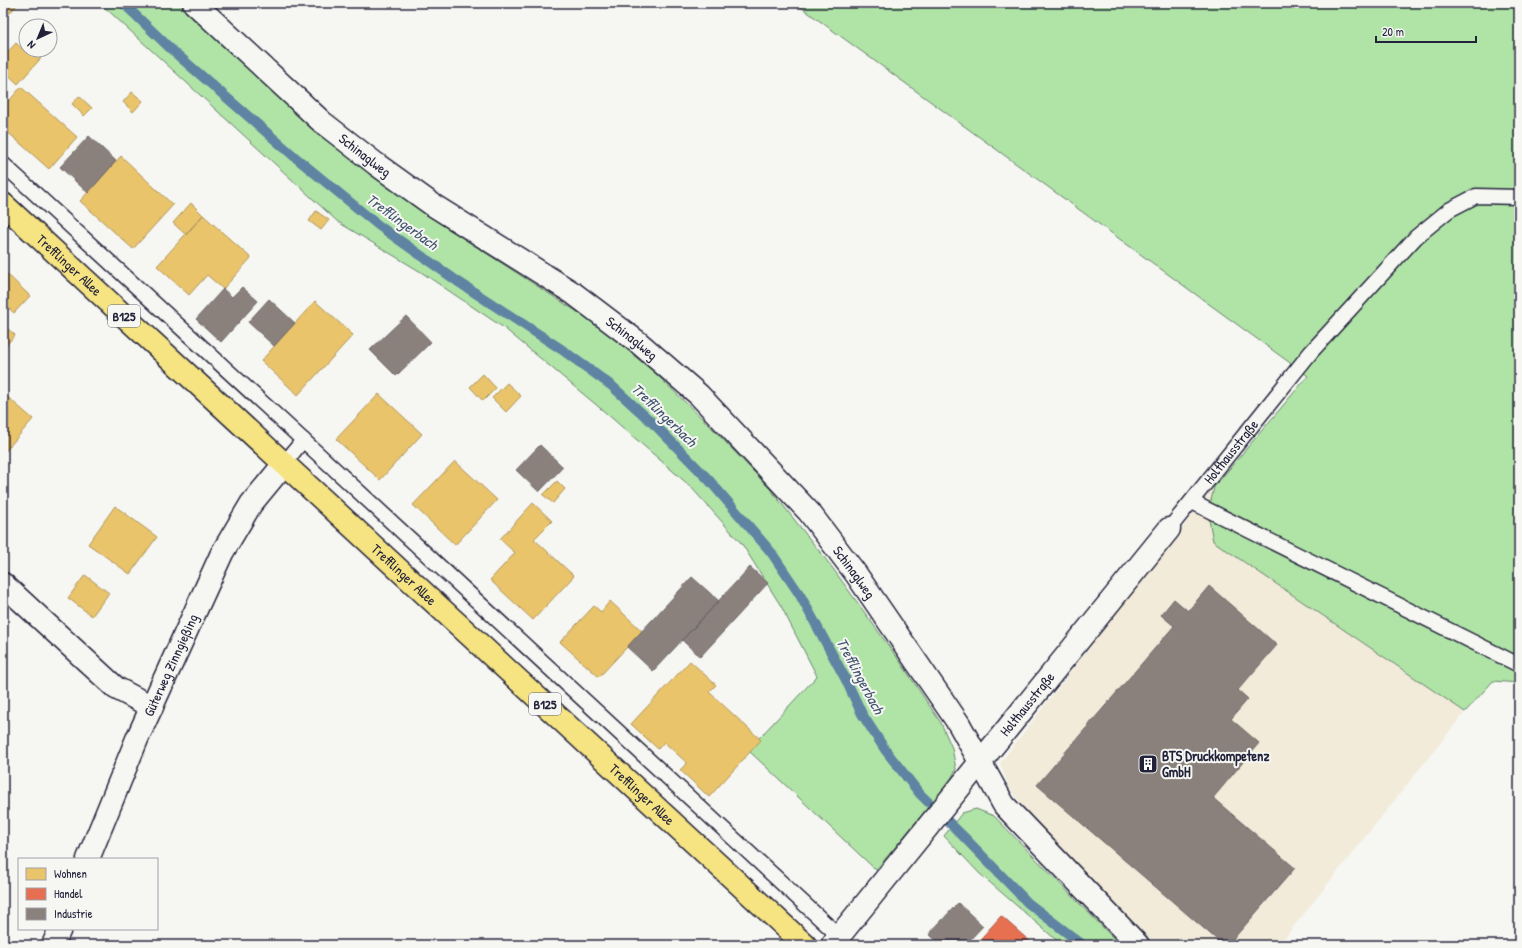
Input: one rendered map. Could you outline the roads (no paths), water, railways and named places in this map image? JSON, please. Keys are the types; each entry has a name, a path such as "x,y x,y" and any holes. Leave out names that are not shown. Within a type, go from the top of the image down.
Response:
{"main road":[{"name":"Trefflinger Allee","path":"3,204 806,945"}],"street":[{"name":"Schinaglweg","path":"194,3 322,122 376,164 433,205 573,293 640,343 699,395 809,512 842,555 954,718 979,763"},
{"name":"Güterweg Zinngießing","path":"88,858 152,707 222,553 251,504 284,464"},
{"name":"Holthausstraße","path":"836,941 1169,529"},
{"path":"3,584 116,688 152,707"},
{"path":"979,763 1004,805 1138,945"},
{"path":"54,945 60,930"}],"lane":[{"path":"3,164 303,440 836,941"},
{"name":"Holthausstraße","path":"1169,529 1311,352 1416,237 1449,210 1476,196 1519,196"},
{"path":"284,464 303,440"},
{"path":"1192,502 1519,665"}],"waterway":[{"name":"Trefflingerbach","path":"123,3 173,51 295,157 378,225 457,281 561,349 612,386 657,427 709,480 771,552 800,595 845,678 862,714 886,751 920,794 1028,903 1083,945"}],"place":[{"name":"BTS Druckkompetenz GmbH","path":"1148,764"}]}
